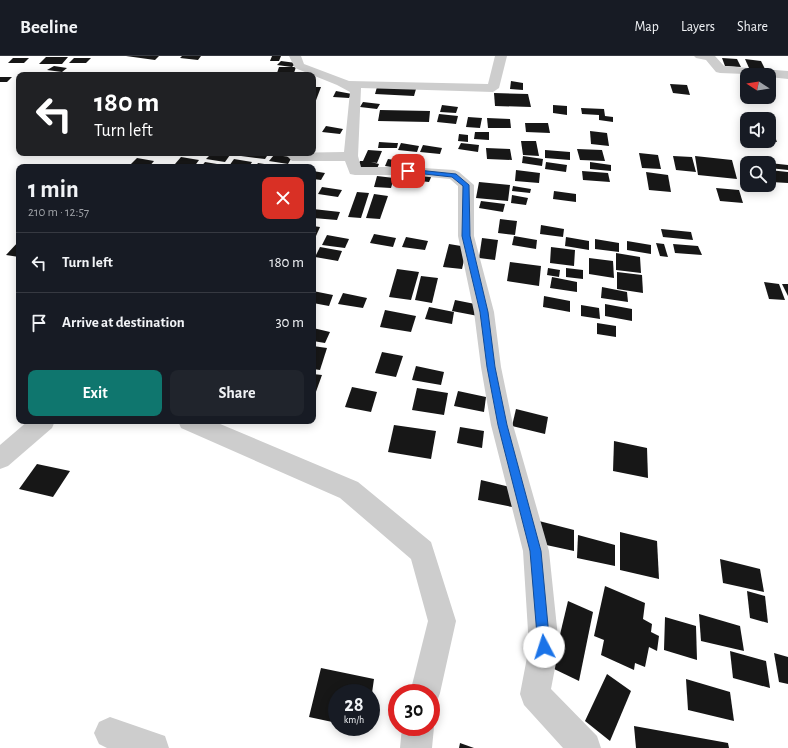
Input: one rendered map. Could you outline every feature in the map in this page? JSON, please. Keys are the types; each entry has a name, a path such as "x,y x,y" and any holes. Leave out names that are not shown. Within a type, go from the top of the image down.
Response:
{"street":[{"path":"296,56 299,66 314,72"},
{"path":"347,85 384,84 451,88 494,88 501,56"},
{"path":"700,56 710,57 720,70 775,74 786,80"},
{"path":"316,73 356,90 351,156 355,171 408,171 454,175 466,185 466,236 484,312 491,367 502,425 536,551 544,647 535,694 585,748"},
{"path":"295,156 297,158 351,156"},
{"path":"0,459 41,424"},
{"path":"196,424 349,490 422,551 442,621 427,684"},
{"path":"110,733 153,748"},
{"path":"416,748 417,736"}],"building":[{"path":"126,56 159,56 155,60"},
{"path":"182,56 201,56 198,60 180,58"},
{"path":"272,56 281,56 279,61 270,61"},
{"path":"46,57 68,57 62,64 39,64"},
{"path":"13,58 29,58 24,63 8,63"},
{"path":"74,58 91,58 86,63 69,63"},
{"path":"722,58 737,59 741,67 725,66"},
{"path":"745,59 761,61 764,68 749,68"},
{"path":"281,61 296,63 292,67 277,65"},
{"path":"54,66 67,68 62,72 47,70"},
{"path":"279,67 296,67 294,72 277,72"},
{"path":"0,77 12,77 7,82 0,82"},
{"path":"511,81 523,83 523,90 510,89"},
{"path":"670,84 687,85 690,95 673,93"},
{"path":"316,87 321,87 316,100"},
{"path":"377,87 416,89 414,96 375,94"},
{"path":"336,91 352,94 349,98 333,97"},
{"path":"494,93 528,94 531,107 495,106"},
{"path":"363,102 380,104 377,109 360,107"},
{"path":"442,105 458,107 456,113 440,112"},
{"path":"553,105 567,106 567,115 553,113"},
{"path":"581,108 604,109 605,116 613,117 613,122 599,120 599,115 582,114"},
{"path":"380,110 430,111 429,122 378,121"},
{"path":"439,114 458,116 456,124 437,122"},
{"path":"468,117 482,118 480,128 466,127"},
{"path":"487,118 510,119 511,128 488,128"},
{"path":"525,123 548,123 550,133 526,132"},
{"path":"326,126 343,129 340,134 322,132"},
{"path":"590,131 607,133 609,146 591,144"},
{"path":"475,132 489,132 489,140 474,139"},
{"path":"459,134 468,135 468,142 458,141"},
{"path":"521,141 536,141 539,156 523,155"},
{"path":"379,142 398,143 397,148 378,148"},
{"path":"401,143 419,146 417,152 398,150"},
{"path":"461,143 479,145 478,152 458,149"},
{"path":"423,145 442,148 440,154 420,152"},
{"path":"486,148 510,149 512,160 487,159"},
{"path":"577,149 602,150 605,161 580,160"},
{"path":"368,150 382,151 377,163 371,162 379,164 376,171 356,168 360,161 363,161"},
{"path":"545,150 570,152 570,160 545,158"},
{"path":"639,153 658,155 661,169 642,168"},
{"path":"209,156 229,156 225,162 206,159"},
{"path":"241,156 267,156 265,159"},
{"path":"273,156 292,157 288,164 269,161"},
{"path":"523,156 543,159 542,166 522,163"},
{"path":"673,156 692,157 696,172 676,170"},
{"path":"695,156 732,160 737,179 698,175"},
{"path":"181,157 199,160 196,164 175,164"},
{"path":"137,158 154,161 152,164 131,164"},
{"path":"234,159 252,162 251,164 230,164"},
{"path":"388,159 407,162 405,169 385,166"},
{"path":"205,162 217,164 203,164"},
{"path":"546,162 567,165 566,172 545,169"},
{"path":"590,162 611,165 611,171 590,169"},
{"path":"776,164 788,165 788,170 776,169"},
{"path":"516,170 540,173 539,183 515,181"},
{"path":"582,171 608,173 610,182 583,180"},
{"path":"776,171 788,172 788,183 776,182"},
{"path":"316,172 325,173 321,180 316,179"},
{"path":"412,172 432,175 429,182 409,180"},
{"path":"646,172 668,175 671,192 649,190"},
{"path":"377,176 394,178 391,188 374,187"},
{"path":"479,182 510,185 508,201 476,198"},
{"path":"513,186 531,189 530,193 512,191"},
{"path":"322,187 342,190 338,197 318,194"},
{"path":"716,188 739,190 743,203 720,201"},
{"path":"554,191 576,194 576,202 553,199"},
{"path":"357,192 369,193 361,218 348,217"},
{"path":"374,194 388,196 380,219 366,218"},
{"path":"512,195 528,198 526,205 511,203"},
{"path":"481,201 505,204 503,212 479,208"},
{"path":"316,209 340,212 337,220 316,218"},
{"path":"500,219 517,221 515,235 498,233"},
{"path":"541,225 564,229 563,237 540,234"},
{"path":"316,226 320,227 316,236"},
{"path":"661,229 691,232 693,240 663,237"},
{"path":"374,234 396,238 393,247 370,243"},
{"path":"327,235 349,239 345,248 322,245"},
{"path":"514,236 537,240 536,249 512,245"},
{"path":"406,237 428,241 425,250 402,247"},
{"path":"566,237 589,241 589,250 565,246"},
{"path":"482,238 498,240 495,260 479,258"},
{"path":"595,239 619,243 619,252 595,249"},
{"path":"627,241 651,245 651,254 627,250"},
{"path":"656,243 664,244 668,257 660,256"},
{"path":"16,244 16,257 6,255"},
{"path":"449,244 467,247 462,269 443,267"},
{"path":"673,244 698,246 702,255 675,253"},
{"path":"320,247 342,251 338,261 316,257"},
{"path":"551,247 575,250 574,266 550,263"},
{"path":"616,253 640,257 641,273 616,270"},
{"path":"589,258 613,261 614,278 589,274"},
{"path":"510,262 541,266 539,286 507,281"},
{"path":"548,268 560,270 559,277 547,275"},
{"path":"566,268 583,270 583,279 566,277"},
{"path":"397,269 419,272 411,300 389,297"},
{"path":"617,272 642,275 643,293 617,289"},
{"path":"421,276 438,278 432,303 415,300"},
{"path":"552,277 577,282 577,292 550,288"},
{"path":"764,282 779,284 785,300 769,299"},
{"path":"782,284 788,284 788,296"},
{"path":"602,287 627,292 628,302 601,298"},
{"path":"316,292 333,295 329,306 316,304"},
{"path":"343,293 367,298 363,308 338,304"},
{"path":"544,296 570,301 570,312 543,307"},
{"path":"455,300 480,305 478,316 452,311"},
{"path":"605,304 632,309 632,321 605,316"},
{"path":"581,305 599,308 600,319 581,316"},
{"path":"429,307 454,312 452,324 425,319"},
{"path":"385,310 416,316 411,332 380,327"},
{"path":"597,323 616,326 616,337 597,334"},
{"path":"316,329 330,332 325,343 316,342"},
{"path":"316,346 327,348 320,370 316,369"},
{"path":"382,352 403,356 396,377 375,373"},
{"path":"416,366 444,372 441,385 412,380"},
{"path":"316,374 322,375 316,392"},
{"path":"352,387 377,392 371,412 345,407"},
{"path":"417,388 448,393 444,415 412,410"},
{"path":"458,391 486,397 484,412 454,406"},
{"path":"516,409 548,417 545,434 512,426"},
{"path":"394,425 436,431 431,459 388,452"},
{"path":"460,427 484,431 482,448 457,443"},
{"path":"614,441 647,448 648,478 613,471"},
{"path":"37,464 70,471 53,497 19,489"},
{"path":"481,480 514,488 512,507 478,500"},
{"path":"539,521 574,530 574,551 537,543"},
{"path":"620,532 657,541 659,579 620,570"},
{"path":"578,535 615,545 615,566 577,558"},
{"path":"720,559 760,569 764,592 723,583"},
{"path":"605,586 645,603 643,619 652,624 651,632 659,636 657,651 649,647 645,667 635,663 634,670 601,655 604,640 594,636"},
{"path":"747,591 765,596 768,623 750,618"},
{"path":"568,601 593,612 579,681 552,668"},
{"path":"699,614 740,626 744,651 701,641"},
{"path":"665,617 696,626 697,660 664,650"},
{"path":"730,651 766,661 770,688 733,678"},
{"path":"774,653 788,657 788,684 779,682"},
{"path":"321,668 374,679 373,684 328,684 328,721 309,717"},
{"path":"607,674 631,691 610,741 585,721"},
{"path":"686,679 730,692 734,721 688,710"},
{"path":"634,726 728,743 729,748 636,748"},
{"path":"460,743 474,748 459,748"}],"route":[{"path":"408,171 454,175 466,185 466,236 484,312 491,367 502,425 536,551 544,647"}]}
